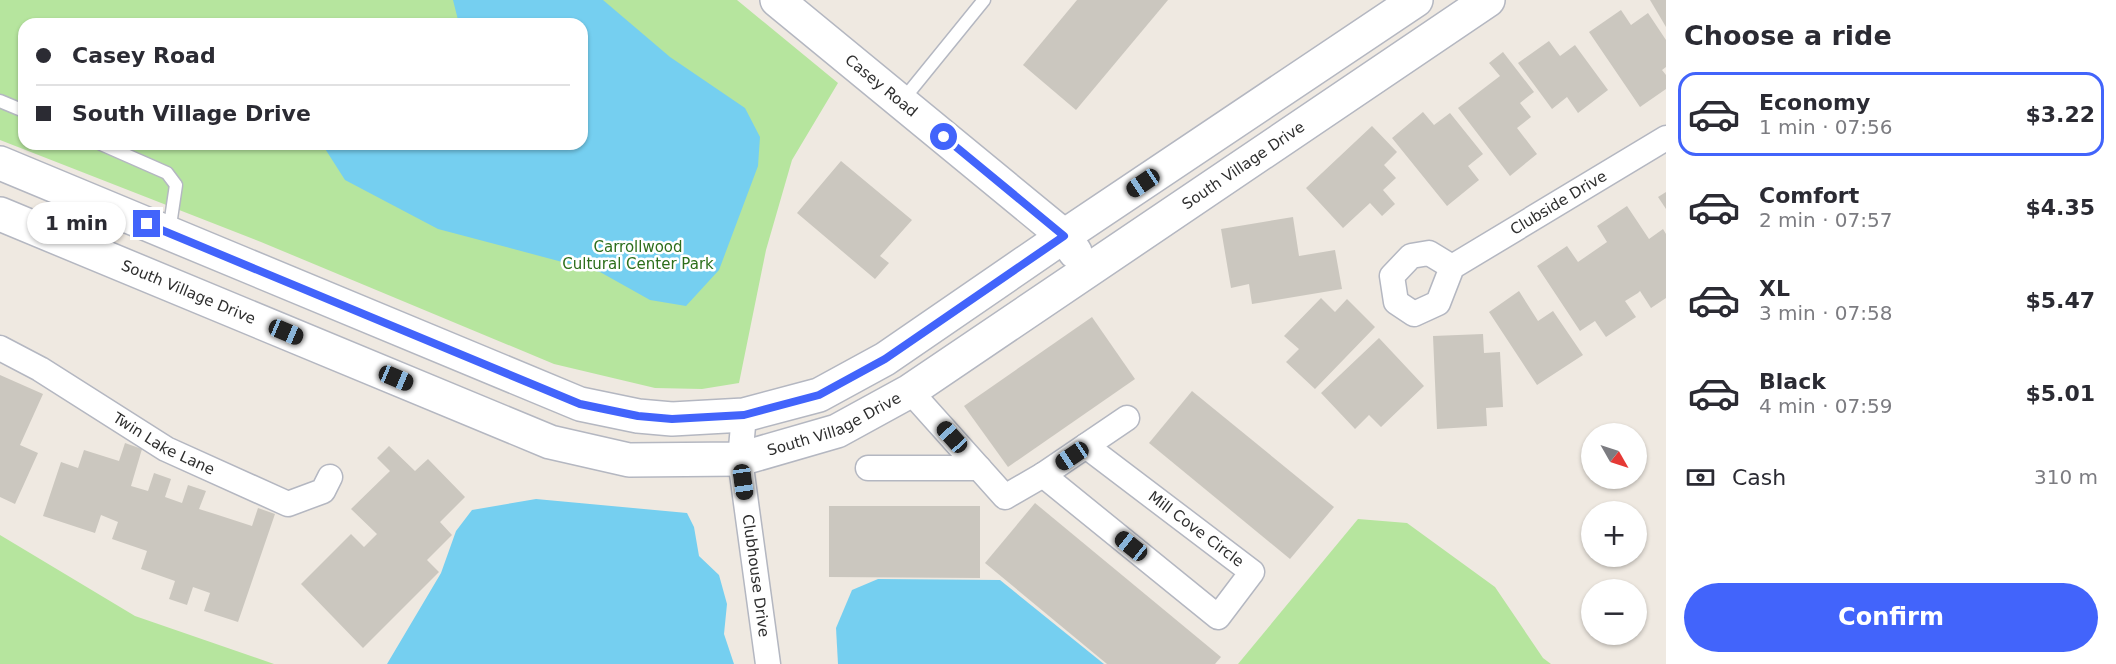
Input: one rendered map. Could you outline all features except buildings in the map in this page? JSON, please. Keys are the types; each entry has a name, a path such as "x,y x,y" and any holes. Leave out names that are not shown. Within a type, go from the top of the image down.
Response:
{"street":[{"name":"Casey Road","path":"777,0 1064,236 1088,271"},
{"name":"South Village Drive","path":"0,214 550,442 629,460 740,459 837,431 910,391 1488,0"},
{"path":"0,163 580,404 638,416 661,418 744,415 819,395 885,359 1404,3"},
{"name":"Clubside Drive","path":"1452,267 1666,138"},
{"name":"Twin Lake Lane","path":"0,348 40,369 166,449 288,504 323,491 330,477"},
{"path":"910,391 1005,497 1043,475 1127,418"},
{"name":"Clubhouse Drive","path":"744,415 740,459 768,664"},
{"name":"Mill Cove Circle","path":"1043,475 1218,617 1252,572 1086,446"},
{"path":"868,468 979,468"}],"lane":[{"path":"902,102 984,0"},
{"path":"0,101 18,108"},
{"path":"114,150 173,178 176,190 168,233"}],"green space":[{"name":"Carrollwood Cultural Center Park","path":"0,0 737,0 838,83 792,160 766,250 739,383 702,389 655,388 554,364 261,242 26,150 588,150 588,18 18,18 18,147 0,140"},
{"path":"1358,519 1407,523 1495,587 1543,658 1551,664 1238,664"},
{"path":"0,535 135,616 274,664 0,664"}],"water":[{"path":"453,0 603,0 670,57 745,108 760,137 758,166 719,270 686,306 650,300 600,272 438,229 345,180 326,150 588,150 588,18 458,18"},
{"path":"536,499 687,513 694,527 699,556 719,575 727,604 724,634 734,664 387,664 441,573 456,531 472,510"},
{"path":"878,579 1000,580 1104,664 838,664 836,628 852,590"}],"route":[{"path":"147,224 580,404 638,416 672,419 744,415 819,395 885,359 1064,236 944,137"}]}
